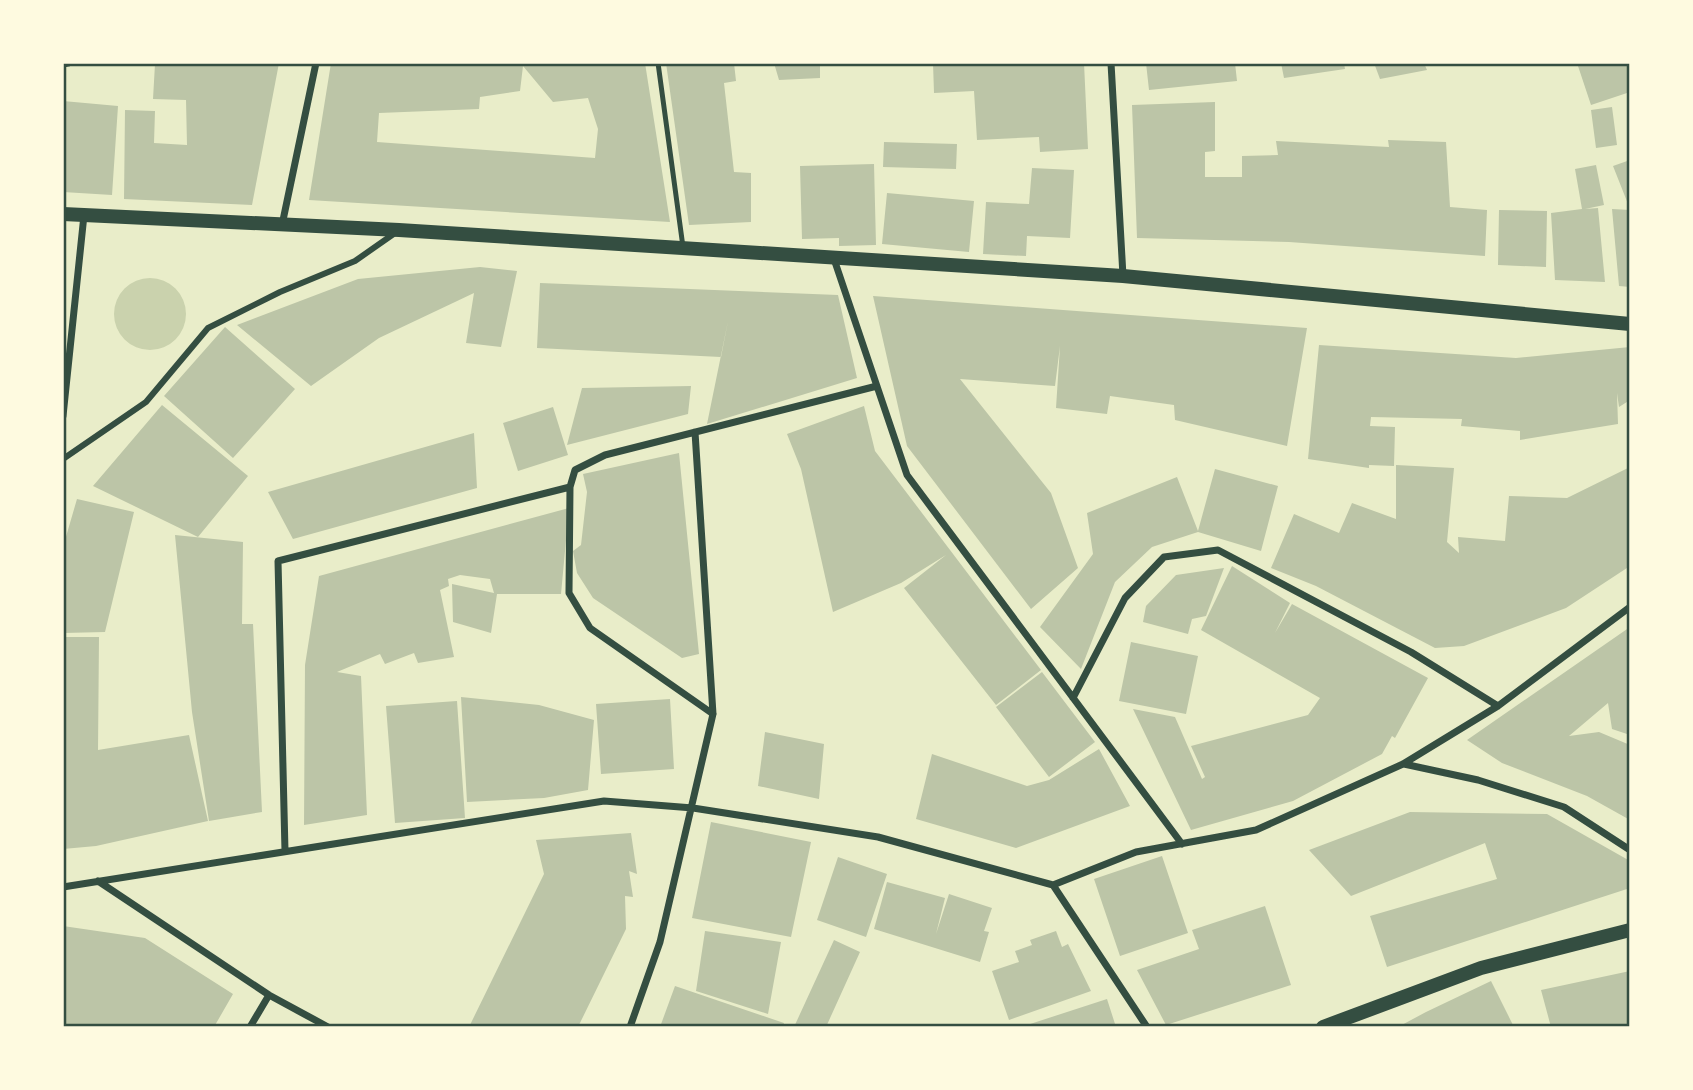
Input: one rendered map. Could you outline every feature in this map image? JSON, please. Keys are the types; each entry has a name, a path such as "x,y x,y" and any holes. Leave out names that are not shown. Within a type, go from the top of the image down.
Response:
{"main road":[{"path":"63,214 399,230 1123,276 1630,324"},
{"path":"1323,1027 1481,968 1630,930"}],"street":[{"path":"63,64 68,63"},
{"path":"282,225 316,63"},
{"path":"1111,63 1123,276"},
{"path":"63,416 84,215"},
{"path":"63,459 146,402 208,328 280,292 355,261 399,230"},
{"path":"834,259 907,475 1182,844"},
{"path":"713,714 590,628 578,613 569,593 570,487 575,470 587,461 877,386"},
{"path":"630,1027 660,942 713,714 695,432"},
{"path":"285,851 278,561 570,487"},
{"path":"1073,698 1125,598 1164,557 1218,550 1411,652 1498,706"},
{"path":"63,887 604,801 693,808 878,837 1054,885 1136,852 1255,830 1403,764 1498,706 1630,607"},
{"path":"1403,764 1478,780 1564,807 1630,850"},
{"path":"98,881 269,995 327,1027"},
{"path":"1054,885 1147,1027"},
{"path":"250,1027 269,995"}],"lane":[{"path":"658,63 683,249"}],"green space":[{"path":"157,278 176,288 184,300 184,328 176,340 164,348 143,350 124,340 116,328 114,307 124,288 136,280"}],"building":[{"path":"279,63 252,205 124,199 125,110 155,111 154,143 187,145 186,100 153,99 155,64"},
{"path":"331,63 645,63 670,222 309,200","holes":["523,66 553,102 588,98 598,129 595,158 377,142 379,113 479,109 480,97 520,91"]},
{"path":"666,63 734,63 736,81 724,83 734,172 751,173 751,222 689,225"},
{"path":"774,63 820,63 820,78 779,80"},
{"path":"933,63 1084,63 1088,149 1040,152 1039,137 977,140 974,91 934,93"},
{"path":"1146,63 1235,63 1237,81 1149,90"},
{"path":"1281,63 1344,63 1345,69 1284,78"},
{"path":"1374,63 1424,63 1427,70 1380,79"},
{"path":"1577,63 1628,63 1630,92 1591,105"},
{"path":"63,101 118,106 112,195 63,192"},
{"path":"1215,102 1215,151 1205,152 1205,177 1242,177 1242,156 1278,155 1276,141 1389,147 1388,140 1446,142 1450,207 1487,210 1485,256 1289,242 1137,238 1132,105"},
{"path":"1612,107 1617,145 1596,148 1591,110"},
{"path":"884,142 957,144 956,169 883,167"},
{"path":"1630,160 1630,209 1613,166"},
{"path":"874,164 876,245 839,246 839,238 802,239 800,166"},
{"path":"1596,165 1604,205 1585,209 1598,208 1605,282 1555,280 1551,213 1582,209 1575,169"},
{"path":"1032,168 1074,170 1070,238 1027,236 1026,256 983,254 986,202 1029,204"},
{"path":"887,193 974,201 969,252 882,244"},
{"path":"1612,209 1630,210 1630,287 1619,286"},
{"path":"1499,210 1547,211 1546,267 1498,265"},
{"path":"480,267 517,271 501,347 466,343 474,293 379,338 311,386 237,325 358,279"},
{"path":"540,283 838,295 857,378 707,424 721,357 537,348"},
{"path":"873,296 1307,328 1287,446 1175,420 1174,405 1110,396 1107,414 1056,408 1060,346 1055,386 960,379 1051,493 1078,568 1031,609 907,446"},
{"path":"225,327 295,389 233,458 164,396"},
{"path":"1319,345 1516,358 1630,347 1630,400 1619,407 1617,393 1618,424 1520,440 1520,431 1461,426 1462,419 1371,417 1370,426 1395,427 1394,466 1369,465 1369,468 1308,459"},
{"path":"691,386 688,414 567,445 582,388"},
{"path":"162,405 248,476 198,537 93,486"},
{"path":"864,406 875,451 1041,670 996,705 904,588 946,555 901,583 833,612 801,469 787,434"},
{"path":"553,407 568,455 518,471 503,423"},
{"path":"474,433 477,488 293,539 268,492"},
{"path":"679,453 699,654 682,658 593,598 577,573 573,551 581,545 587,492 583,474"},
{"path":"1396,465 1454,468 1447,542 1459,553 1458,537 1505,541 1509,496 1567,498 1630,467 1630,566 1566,608 1464,646 1435,648 1316,586 1271,568 1294,514 1339,533 1352,503 1396,519"},
{"path":"1215,469 1278,486 1261,551 1198,532 1152,547 1115,582 1081,669 1040,627 1093,554 1087,513 1177,477 1198,531"},
{"path":"77,499 134,512 105,632 63,633 63,547"},
{"path":"569,508 561,594 497,594 491,633 453,622 452,584 494,593 490,579 460,575 448,579 449,586 440,590 454,657 418,663 414,653 385,664 380,654 337,672 361,676 367,815 304,825 305,665 319,576"},
{"path":"175,535 243,542 242,624 253,624 262,812 209,821 192,712"},
{"path":"1232,566 1290,603 1275,633 1292,604 1428,678 1395,738 1392,736 1382,754 1293,801 1191,830 1133,709 1175,717 1202,779 1205,777 1191,746 1308,715 1320,698 1201,630"},
{"path":"1224,568 1206,616 1192,619 1188,634 1143,622 1146,606 1176,575"},
{"path":"1630,627 1630,735 1612,729 1608,703 1569,736 1599,732 1630,745 1630,820 1587,796 1502,763 1467,740"},
{"path":"63,637 99,637 98,750 189,735 208,821 96,846 63,849"},
{"path":"1131,642 1198,656 1186,714 1119,701"},
{"path":"1042,672 1095,742 1049,777 996,707"},
{"path":"461,697 539,705 594,720 588,790 544,798 467,802"},
{"path":"670,699 674,769 601,774 596,704"},
{"path":"457,701 465,818 395,823 386,706"},
{"path":"765,732 824,744 819,799 758,786"},
{"path":"1099,749 1130,806 1016,848 916,819 932,754 1027,786 1049,780"},
{"path":"1410,812 1547,814 1630,861 1630,888 1387,967 1370,916 1497,879 1485,843 1351,896 1309,850"},
{"path":"711,822 811,842 791,937 692,918"},
{"path":"631,833 637,874 629,871 633,897 625,896 626,929 578,1027 469,1027 544,874 536,840"},
{"path":"1162,856 1188,933 1120,956 1094,879"},
{"path":"838,857 887,874 866,937 817,920"},
{"path":"887,882 945,898 936,934 949,894 992,908 984,931 989,932 980,962 874,929"},
{"path":"1265,906 1291,985 1166,1025 1137,970 1199,949 1192,930"},
{"path":"63,926 145,938 233,994 214,1027 63,1027"},
{"path":"705,931 781,942 768,1014 696,991"},
{"path":"1056,931 1062,947 1068,944 1091,991 1009,1020 992,971 1019,962 1015,951 1032,945 1030,940"},
{"path":"834,940 860,952 826,1027 794,1027"},
{"path":"1630,971 1630,1027 1551,1027 1541,990"},
{"path":"1491,981 1514,1027 1398,1027 1426,1012"},
{"path":"675,986 784,1023 783,1027 660,1027"},
{"path":"1107,999 1116,1027 1024,1027 1024,1026"}]}
